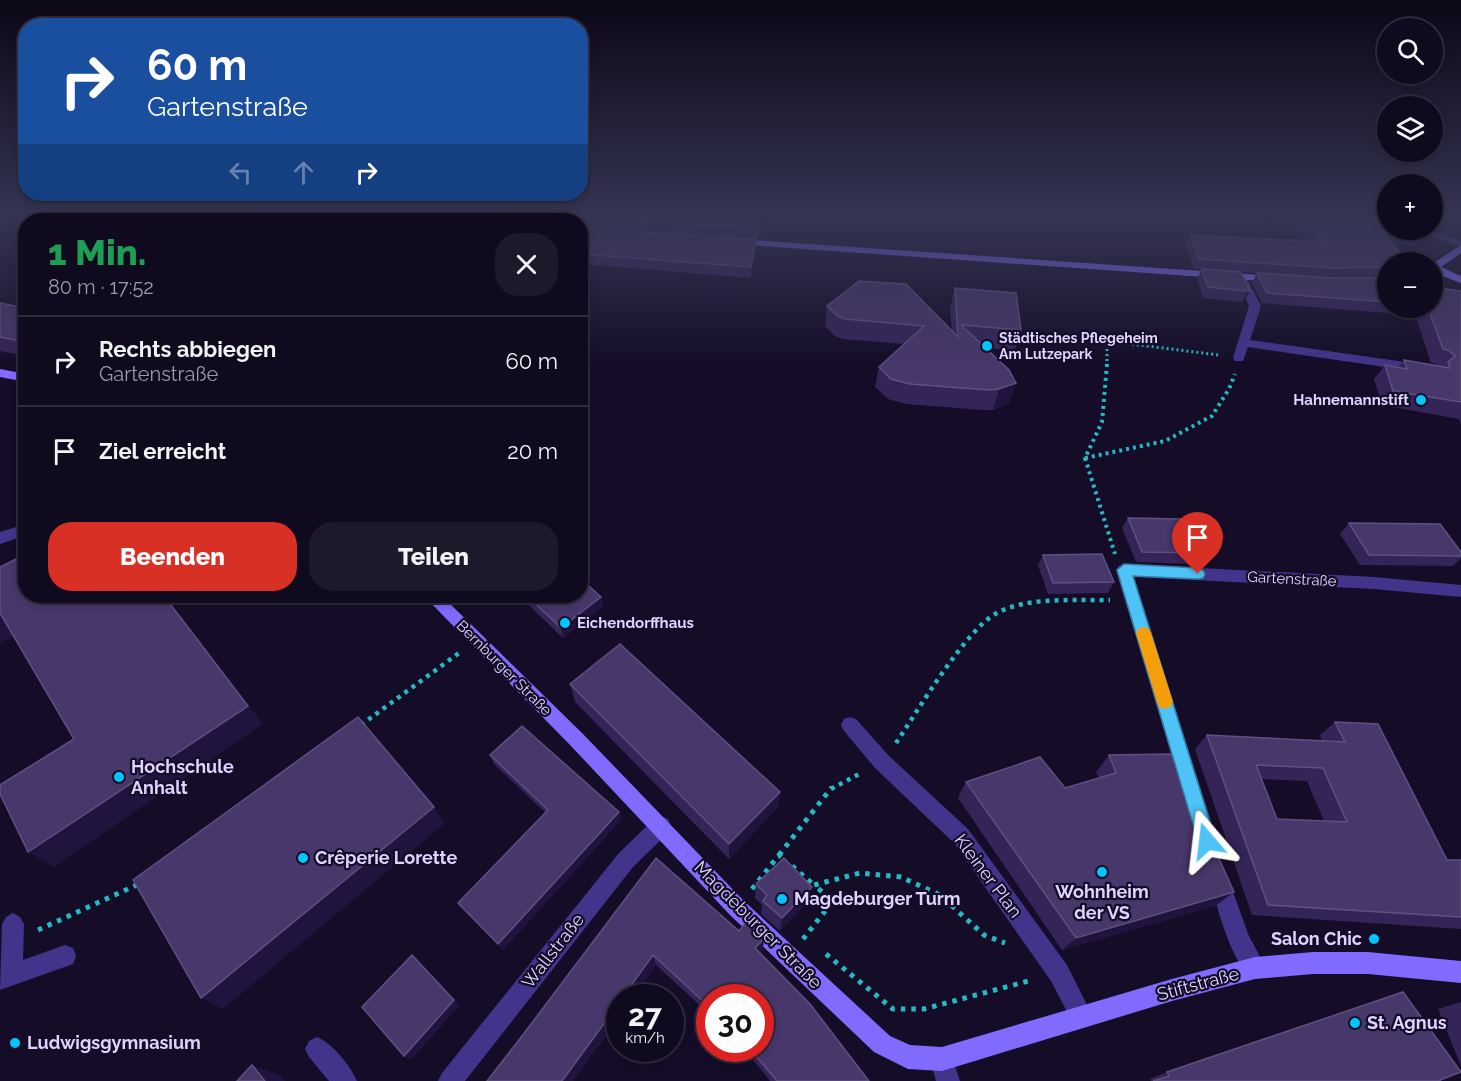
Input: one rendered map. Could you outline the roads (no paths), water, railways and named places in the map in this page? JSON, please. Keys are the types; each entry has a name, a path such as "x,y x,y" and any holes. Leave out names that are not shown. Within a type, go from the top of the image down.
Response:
{"main road":[{"path":"1057,264 1283,280"},
{"path":"1443,272 1461,280"},
{"path":"0,373 18,376"},
{"name":"Bernburger Straße","path":"439,603 577,740"},
{"name":"Magdeburger Straße","path":"577,740 737,908 882,1044 908,1057 945,1070"},
{"name":"Stiftstraße","path":"945,1070 1082,1017 1255,968 1313,963 1368,963 1461,972"}],"street":[{"path":"1239,358 1255,306 1241,277"},
{"path":"1244,344 1435,370"},
{"path":"0,538 18,532"},
{"name":"Gartenstraße","path":"1255,968 1240,940 1133,598 1120,564 1461,591"},
{"name":"Kleiner Plan","path":"850,725 882,762 961,836 1059,973 1082,1017"},
{"name":"Wallstraße","path":"450,1081 626,860 661,826"},
{"path":"13,932 6,977 65,956"},
{"path":"317,1049 345,1081"}],"place":[{"name":"Städtisches Pflegeheim Am Lutzepark","path":"987,346"},
{"name":"Hahnemannstift","path":"1421,400"},
{"name":"Eichendorffhaus","path":"565,623"},
{"name":"Hochschule Anhalt","path":"119,777"},
{"name":"Crêperie Lorette","path":"303,858"},
{"name":"Wohnheim der VS","path":"1102,872"},
{"name":"Magdeburger Turm","path":"782,899"},
{"name":"Salon Chic","path":"1374,939"},
{"name":"St. Agnus","path":"1355,1023"},
{"name":"Ludwigsgymnasium","path":"15,1043"}]}
